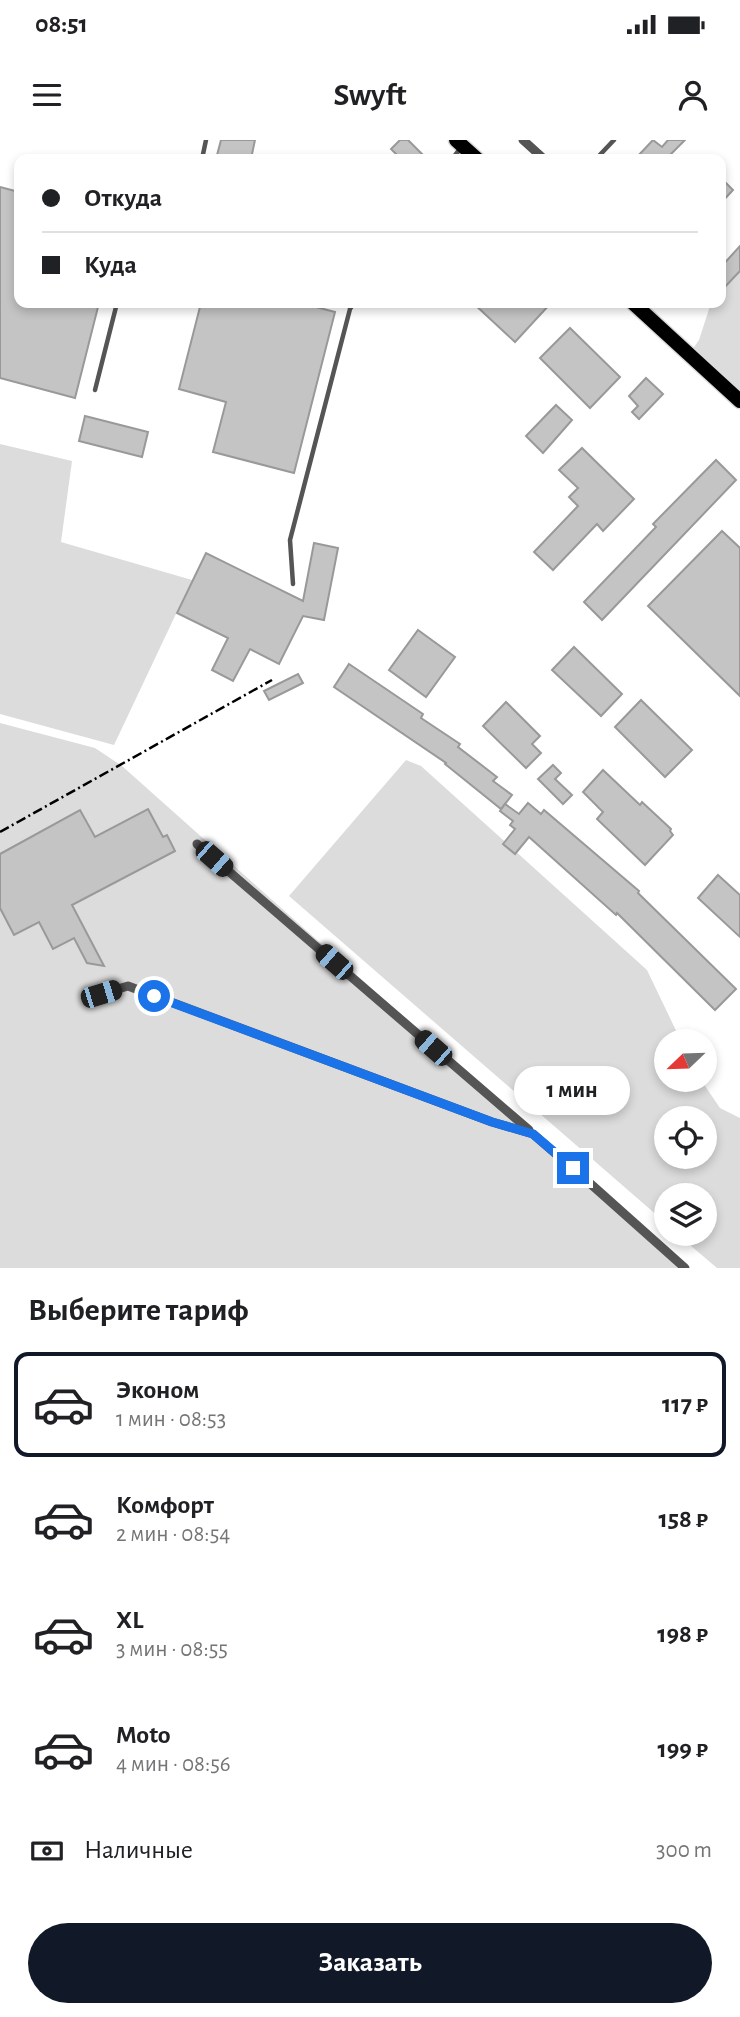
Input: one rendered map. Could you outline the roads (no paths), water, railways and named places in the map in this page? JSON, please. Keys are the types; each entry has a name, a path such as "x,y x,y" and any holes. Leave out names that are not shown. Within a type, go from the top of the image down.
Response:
{"main road":[{"path":"638,308 740,401"}],"street":[{"path":"523,140 538,154"},
{"path":"197,844 593,1185 685,1268"},
{"path":"101,994 128,986 479,1117 533,1134"}],"lane":[{"path":"601,154 614,140"},
{"path":"95,390 116,308"},
{"path":"293,584 290,540 351,308"}],"railway":[{"path":"0,832 272,680"}]}
